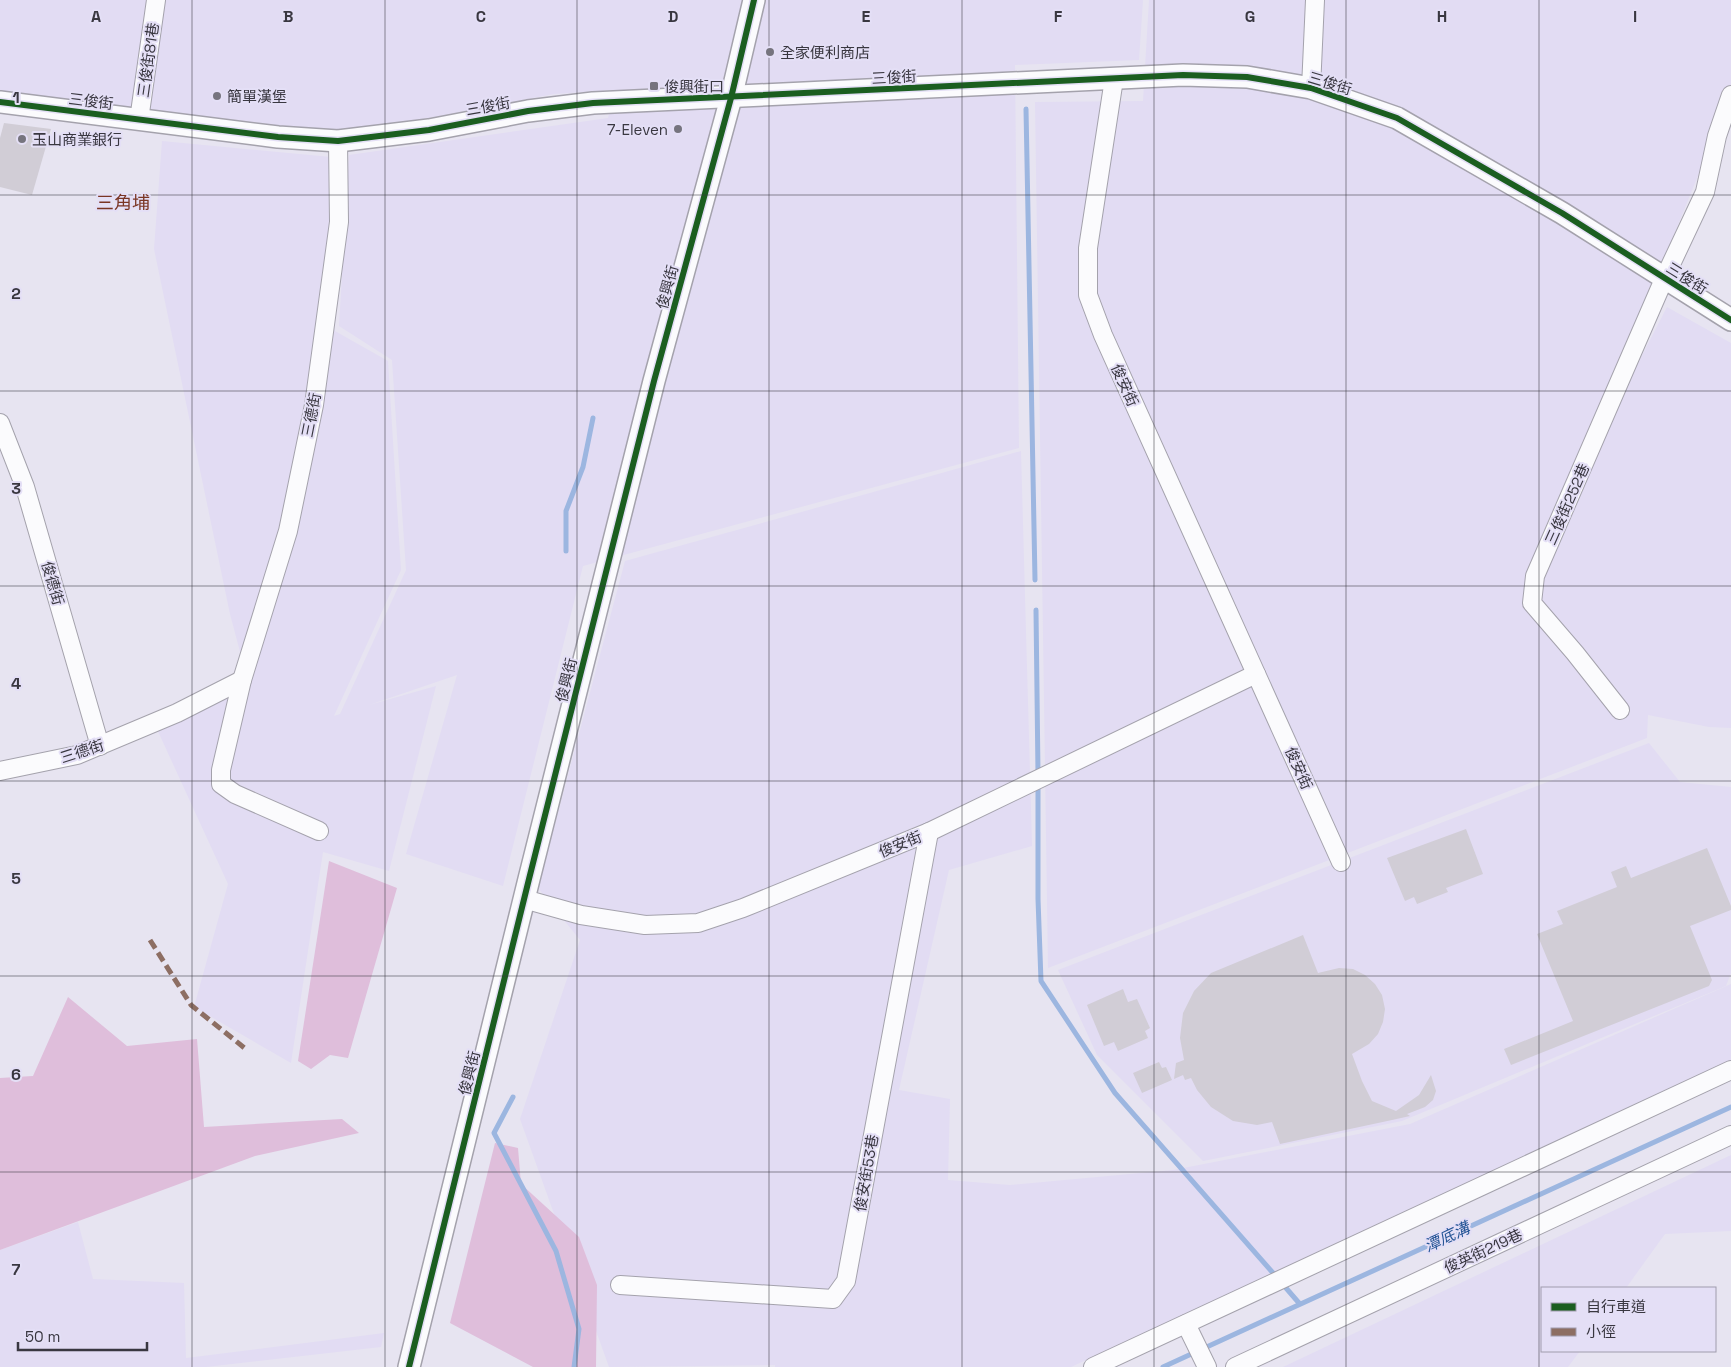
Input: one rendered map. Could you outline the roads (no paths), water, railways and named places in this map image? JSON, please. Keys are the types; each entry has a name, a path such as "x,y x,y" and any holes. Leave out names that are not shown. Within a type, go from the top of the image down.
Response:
{"street":[{"name":"三俊街81巷","path":"140,120 156,0"},
{"name":"俊興街","path":"409,1367 654,381 731,98 754,0"},
{"path":"1312,88 1316,0"},
{"name":"三俊街","path":"0,102 278,137 338,141 429,130 576,104 1184,76 1247,77 1312,88 1397,118 1562,213 1731,320"},
{"name":"俊安街","path":"1114,79 1088,248 1088,295 1103,335 1342,862"},
{"name":"三俊街252巷","path":"1620,710 1532,603 1535,576 1664,279 1705,192 1717,136 1731,95"},
{"name":"三德街","path":"319,831 235,794 221,784 221,770 242,680 288,531 314,405 340,222 338,141"},
{"name":"俊德街","path":"0,423 25,487 100,746"},
{"name":"俊安街","path":"524,898 581,915 645,925 698,923 743,908 929,832 1256,674"},
{"name":"三德街","path":"0,771 77,755 177,713 242,680"},
{"name":"俊安街53巷","path":"620,1285 833,1299 846,1281 929,832"},
{"path":"1093,1367 1731,1070"},
{"name":"俊英街219巷","path":"1235,1367 1731,1135"},
{"path":"1186,1324 1207,1367"}],"waterway":[{"path":"1026,109 1035,580"},
{"path":"566,551 566,511 583,467 593,418"},
{"path":"1036,610 1038,774"},
{"path":"1038,783 1038,899 1041,981 1115,1093 1273,1273"},
{"path":"513,1097 494,1133 556,1251 579,1329 574,1367"},
{"name":"潭底溝","path":"1163,1367 1731,1107"},
{"path":"1286,1288 1299,1303"}],"place":[{"name":"全家便利商店","path":"770,52"},
{"name":"俊興街口","path":"654,86"},
{"name":"簡單漢堡","path":"217,96"},
{"name":"7-Eleven","path":"678,129"},
{"name":"玉山商業銀行","path":"22,139"}],"district":[{"name":"三角埔","path":"123,202"}]}
